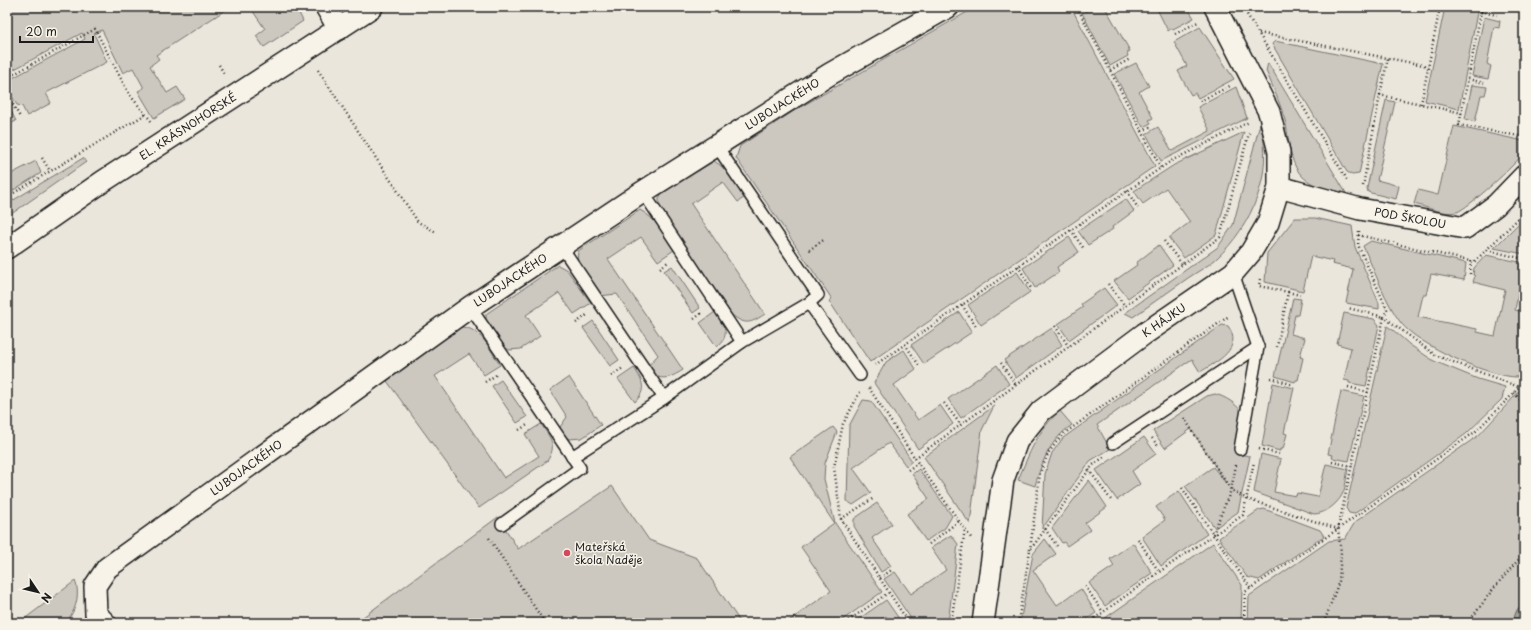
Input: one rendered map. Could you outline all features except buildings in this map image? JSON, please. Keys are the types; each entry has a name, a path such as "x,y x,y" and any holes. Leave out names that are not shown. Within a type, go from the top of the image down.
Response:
{"street":[{"path":"326,7 339,29"},
{"name":"EL. KRÁSNOHORSKÉ","path":"7,248 102,182 372,7"},
{"name":"LUBOJACKÉHO","path":"95,620 95,586 107,568 470,307 716,145 830,74 948,7"},
{"name":"K HÁJKU","path":"983,623 1003,480 1017,441 1041,411 1144,334 1233,273 1251,252 1268,223 1279,187 1279,152 1269,112 1208,14"},
{"name":"POD ŠKOLOU","path":"1279,187 1361,201 1465,228 1496,205 1524,176"}],"lane":[{"path":"572,457 664,398 742,342 809,303 818,295 716,145"},
{"path":"643,192 742,342"},
{"path":"561,246 664,398"},
{"path":"1233,273 1258,347 1240,449"},
{"path":"809,303 863,379"},
{"path":"470,307 580,468 502,524"},
{"path":"1112,448 1174,402 1258,347"}],"path":[{"path":"1082,7 1077,8 1161,168"},
{"path":"1243,7 1351,185"},
{"path":"1421,104 1440,7"},
{"path":"1482,7 1459,125 1524,137"},
{"path":"1481,12 1497,15"},
{"path":"1175,34 1208,14"},
{"path":"7,78 95,29 129,94 152,123"},
{"path":"1258,33 1428,66"},
{"path":"1324,623 1339,581 1342,552 1338,530 1387,309 1358,245 1361,201 1388,58"},
{"path":"1110,70 1130,59"},
{"path":"219,65 225,76"},
{"path":"315,66 418,222 436,232"},
{"path":"1468,79 1484,83"},
{"path":"1200,101 1233,85"},
{"path":"7,94 20,117"},
{"path":"1380,95 1462,113"},
{"path":"7,197 146,114"},
{"path":"872,368 1171,161 1253,119 1220,236 915,458"},
{"path":"1142,131 1152,126"},
{"path":"42,158 50,171"},
{"path":"1127,191 1138,208"},
{"path":"1071,230 1084,248"},
{"path":"1164,241 1182,264"},
{"path":"1487,250 1524,258"},
{"path":"1470,274 1471,261"},
{"path":"1018,266 1032,290"},
{"path":"1018,623 1030,550 1040,473 1049,452 1062,435 1243,306 1259,286 1261,272"},
{"path":"1108,284 1125,306"},
{"path":"1524,285 1519,308 1524,309"},
{"path":"1259,286 1300,294"},
{"path":"1276,354 1288,292"},
{"path":"962,305 977,328"},
{"path":"1348,308 1384,317 1436,356 1519,387"},
{"path":"1055,326 1068,347"},
{"path":"905,344 920,367"},
{"path":"1001,363 1016,385"},
{"path":"1270,384 1271,377 1294,385"},
{"path":"863,379 918,463 991,566"},
{"path":"1244,623 1245,592 1338,530 1475,432 1514,393 1524,380"},
{"path":"1348,387 1368,392"},
{"path":"862,390 843,424 834,467 841,519 909,623"},
{"path":"1514,393 1523,403"},
{"path":"1174,402 1231,490 1247,499 1338,530"},
{"path":"944,403 960,425"},
{"path":"1030,550 1092,465 1112,448"},
{"path":"1256,449 1279,454"},
{"path":"1088,623 1159,572 1243,515 1255,456"},
{"path":"1213,535 1231,490 1237,462"},
{"path":"1332,462 1352,466"},
{"path":"908,470 918,463"},
{"path":"1089,470 1111,500"},
{"path":"1182,488 1251,588"},
{"path":"841,519 874,498"},
{"path":"929,544 960,521"},
{"path":"502,524 487,535 545,623"},
{"path":"951,623 965,529"},
{"path":"1045,529 1057,546"},
{"path":"1138,540 1159,572"},
{"path":"1468,623 1494,588 1520,558 1524,556"},
{"path":"880,578 893,569"},
{"path":"1085,586 1103,612"},
{"path":"847,622 888,592"}],"shaded area":[{"path":"7,7 230,7 156,55 159,59 150,66 167,93 177,87 185,99 154,118 138,91 144,88 133,68 123,73 102,30 94,34 107,62 46,93 51,103 27,116 22,106 17,105 7,88 7,81 85,39 82,33 7,73"},
{"path":"250,7 296,7 303,21 264,47 256,36 265,29"},
{"path":"976,7 1071,7 1155,166 870,362 829,301 832,299 736,158 740,146 797,109"},
{"path":"1096,7 1105,7 1130,51 1127,53 1128,56 1110,66 1082,13"},
{"path":"1156,7 1187,7 1194,18 1168,31"},
{"path":"1445,7 1478,7 1459,109 1425,101"},
{"path":"1484,17 1500,21 1499,28 1494,27 1487,64 1491,66 1488,79 1472,76"},
{"path":"1200,27 1234,79 1198,98 1195,93 1191,95 1178,71 1187,66 1174,42"},
{"path":"1275,41 1383,64 1359,174 1352,175 1347,172 1272,44"},
{"path":"1136,63 1149,86 1139,92 1153,118 1149,120 1151,123 1143,127 1114,74"},
{"path":"1268,63 1346,193 1316,185 1308,181 1297,169 1291,153 1285,120 1266,71"},
{"path":"1472,85 1487,87 1485,95 1481,95 1475,122 1465,119"},
{"path":"1236,87 1247,118 1161,161 1146,134 1158,127 1172,151 1210,131 1198,107"},
{"path":"1386,100 1395,102 1377,180 1399,186 1396,199 1368,192 1367,188"},
{"path":"7,103 16,121 7,126"},
{"path":"1260,124 1264,142 1265,161 1262,179 1250,214 1240,231 1229,246 1210,264 1133,317 1125,313 1218,247 1233,225"},
{"path":"1454,126 1524,141 1524,152 1492,185 1471,203 1457,212 1441,212 1414,204 1418,190 1438,195"},
{"path":"1244,132 1216,235 1184,258 1169,238 1190,222 1166,188 1143,204 1134,191 1174,165"},
{"path":"83,158 86,162 7,217 7,204"},
{"path":"36,161 41,173 7,194 7,176"},
{"path":"714,161 728,172 745,197 738,202 723,182 691,204 765,314 756,320 748,322 741,321 732,315 659,206 659,198 663,191"},
{"path":"1126,199 1134,211 1112,227 1113,229 1088,245 1078,231"},
{"path":"640,210 646,213 655,222 674,250 658,261 641,237 608,259 683,370 673,376 664,378 655,375 647,367 658,355 617,294 599,296 577,261 578,251"},
{"path":"1295,218 1315,218 1352,226 1355,247 1379,303 1379,309 1346,303 1353,269 1332,264 1333,261 1311,256 1303,291 1265,282 1267,253"},
{"path":"1524,218 1524,254 1494,248"},
{"path":"1069,237 1079,252 1057,267 1059,272 1035,288 1023,268"},
{"path":"1371,241 1466,263 1464,280 1431,274 1426,295 1423,295 1418,317 1477,329 1477,332 1495,336 1505,290 1473,282 1475,276 1473,275 1474,268 1486,255 1524,263 1515,310 1524,312 1524,370 1517,377 1489,372 1472,366 1438,350 1410,332 1401,323 1380,286 1363,246"},
{"path":"1159,245 1173,265 1128,298 1114,281 1137,265 1136,263"},
{"path":"558,265 567,270 591,303 574,314 559,293 526,315 540,336 521,349 509,350 498,343 486,322 486,314"},
{"path":"672,266 700,308 693,313 664,271"},
{"path":"1017,272 1030,292 981,325 968,305"},
{"path":"1104,288 1117,305 1069,340 1058,324 1083,307 1081,304"},
{"path":"1293,298 1301,299 1298,315 1295,315 1291,334 1305,338 1300,357 1303,358 1298,380 1295,382 1275,376"},
{"path":"715,312 722,321 725,330 724,338 717,347 700,323"},
{"path":"959,312 972,332 924,364 911,345"},
{"path":"1344,313 1374,319 1379,325 1366,386 1349,383 1349,381 1344,380 1351,348 1337,344"},
{"path":"593,321 619,360 610,366 583,328"},
{"path":"1222,325 1228,326 1232,334 1233,341 1231,348 1221,359 1200,372 1192,359 1097,425 1110,449 1090,461 1042,529 1045,474 1052,453 1063,438"},
{"path":"1387,326 1410,345 1434,361 1478,379 1505,387 1502,399 1466,434 1354,514 1349,513 1346,508"},
{"path":"460,327 467,328 479,335 484,340 500,365 484,375 469,354 435,376 504,478 539,456 525,434 541,424 552,442 552,450 547,461 479,508 387,381"},
{"path":"1052,328 1062,345 1016,378 1004,360"},
{"path":"904,350 916,369 894,385 918,420 940,405 953,424 918,449 874,383 886,362"},
{"path":"997,365 1009,384 961,418 948,399"},
{"path":"634,368 640,377 642,385 639,398 635,402 618,379"},
{"path":"569,377 601,425 582,438 569,439 558,430 567,417 550,390"},
{"path":"501,380 527,417 517,423 492,386"},
{"path":"1273,383 1294,388 1284,433 1287,434 1283,449 1280,449 1280,451 1262,446"},
{"path":"1524,386 1524,602 1517,610 1512,623 1248,623 1249,596 1329,541 1345,539 1355,522 1479,435"},
{"path":"1341,391 1364,396 1349,461 1332,458 1333,455 1328,454"},
{"path":"1215,394 1230,401 1242,412 1240,449 1238,454 1250,456 1238,512 1215,528 1185,486 1213,467 1226,483 1191,429 1165,448 1153,431 1207,396"},
{"path":"863,400 871,401 912,461 906,466 889,443 853,468 871,493 853,505 847,501 849,426"},
{"path":"994,406 982,430 970,524 924,457"},
{"path":"1060,411 1072,425 1052,444 1044,460 1035,486 1018,480 1035,442 1052,418"},
{"path":"833,427 837,432 825,463 824,479 835,523 882,592 838,623 786,623 831,591 801,547 834,523 790,457"},
{"path":"1144,437 1156,454 1132,471 1140,484 1117,500 1096,470"},
{"path":"1261,454 1281,459 1274,492 1296,496 1297,493 1318,497 1326,464 1348,469 1342,495 1330,508 1318,514 1314,514 1254,492"},
{"path":"919,469 952,516 945,528 926,541 907,514 929,499 912,474"},
{"path":"1089,480 1107,507 1085,523 1090,530 1067,546 1064,542 1062,543 1052,528"},
{"name":"Mateřská škola Naděje","path":"612,486 649,540 697,558 741,623 355,623 498,517 518,549"},
{"path":"1179,491 1207,534 1161,566 1142,537 1165,520 1156,507"},
{"path":"877,503 892,524 872,538 891,566 881,572 854,526 854,519"},
{"path":"1264,509 1320,530 1324,536 1259,580 1247,577 1219,538 1259,510"},
{"path":"951,535 958,544 948,623 914,623 884,579 895,572 911,594 946,570 931,548"},
{"path":"1045,539 1056,554 1033,570 1057,605 1081,589 1096,613 1081,623 1020,623 1033,554"},
{"path":"1133,543 1152,573 1105,606 1089,583 1114,566 1110,559"},
{"path":"1213,543 1242,585 1241,623 1098,623"},
{"path":"75,581 77,586 76,604 71,615 64,623 19,623"},
{"path":"886,600 902,623 891,623 886,616 876,623 853,623"},
{"path":"1524,602 1524,623 1512,623 1517,610"}],"place":[{"name":"Mateřská škola Naděje","path":"567,553"}]}
